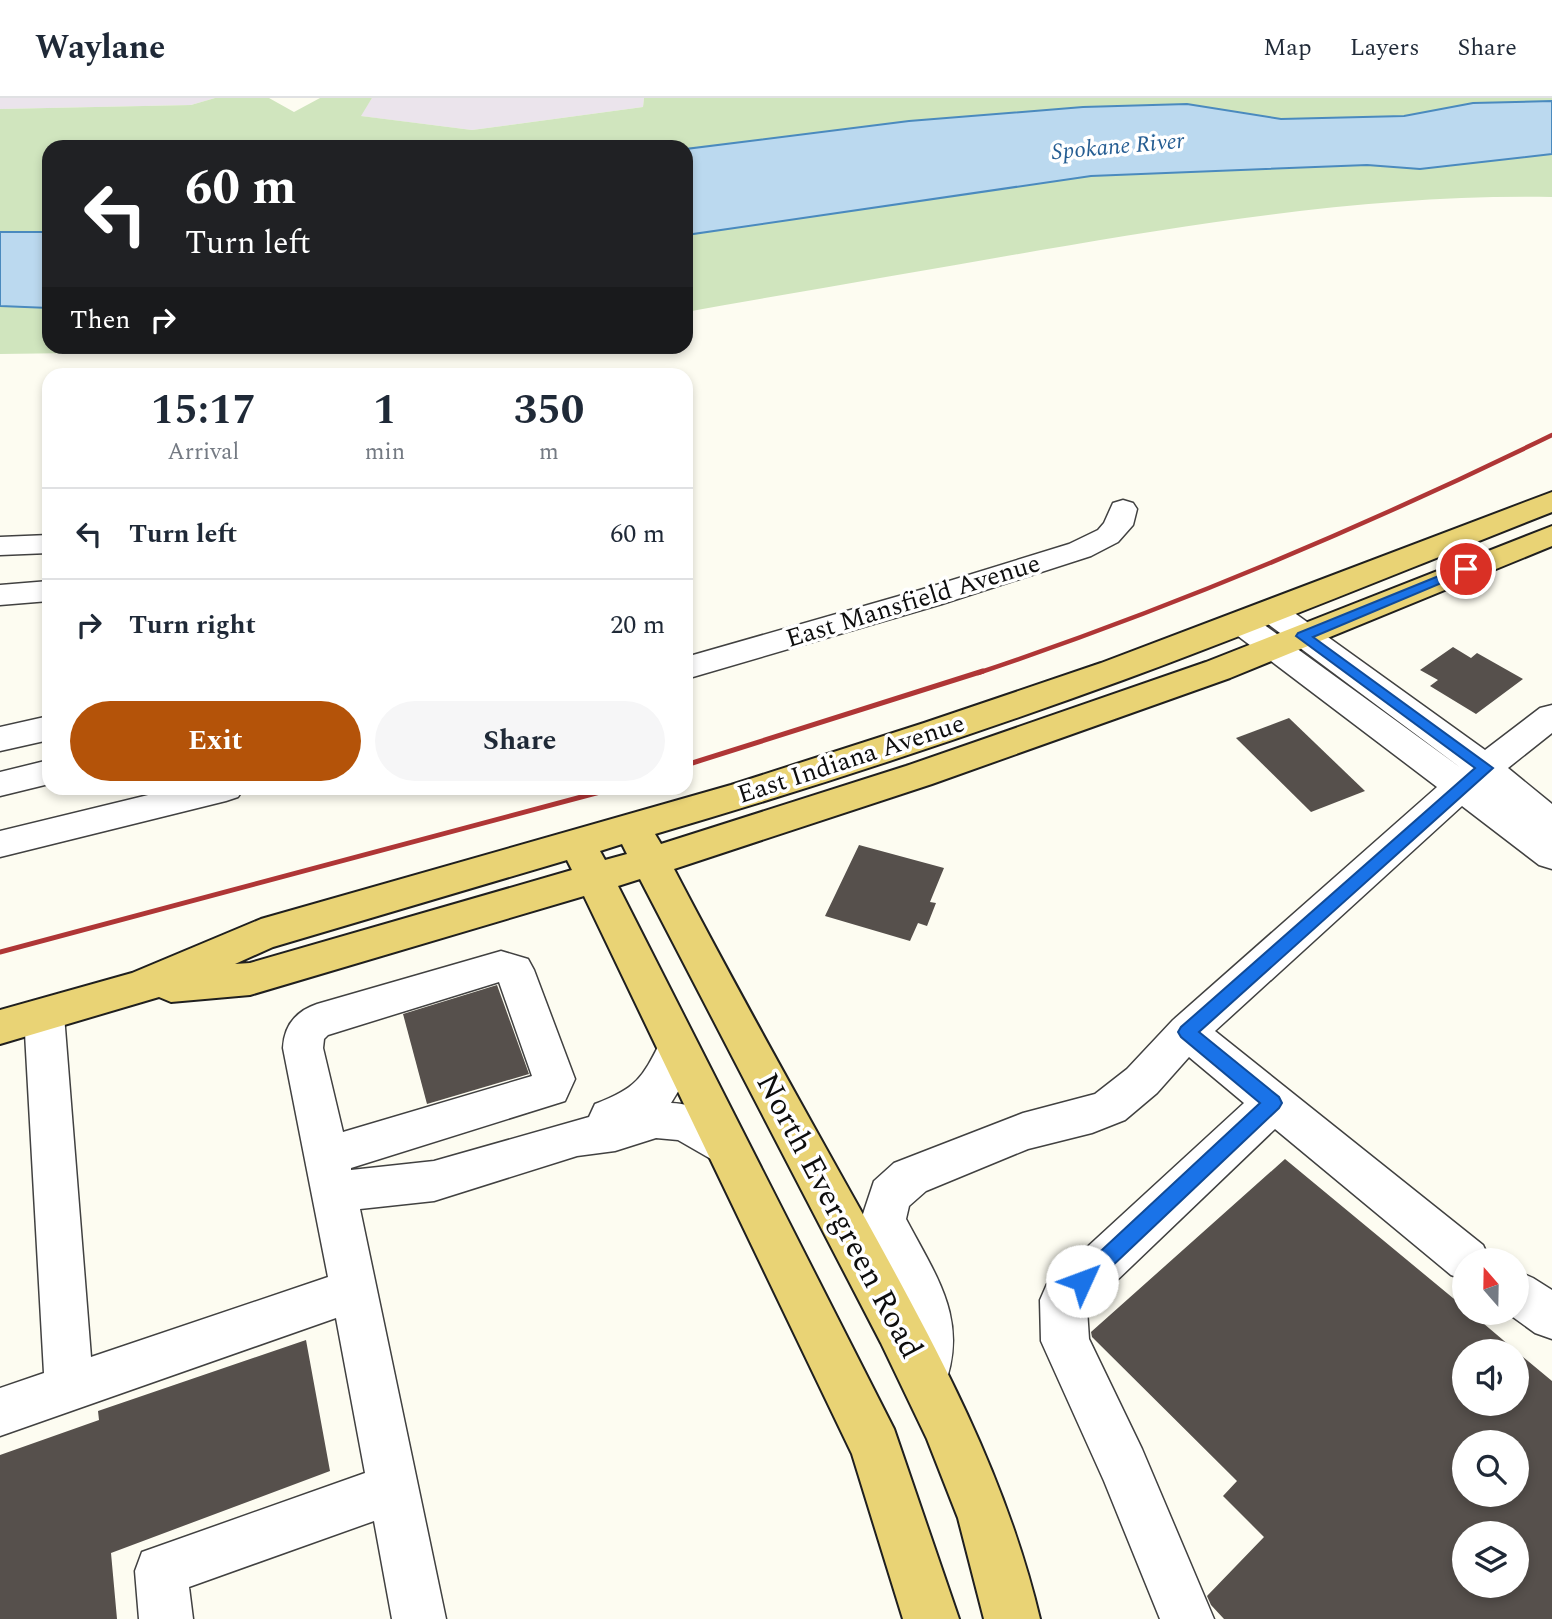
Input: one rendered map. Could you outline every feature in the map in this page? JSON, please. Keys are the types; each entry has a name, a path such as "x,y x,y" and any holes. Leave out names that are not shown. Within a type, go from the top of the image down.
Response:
{"main road":[{"name":"East Indiana Avenue","path":"0,1027 141,987 250,979 587,861 632,827 740,796 1113,671 1552,501"},
{"name":"East Indiana Avenue","path":"587,861 650,862 919,775 1288,642 1552,535"},
{"name":"North Evergreen Road","path":"632,827 925,1376 973,1488 996,1554 1012,1619"},
{"path":"587,861 876,1447 931,1619"}],"street":[{"name":"East Mansfield Avenue","path":"693,666 931,597 1080,550 1108,536 1118,525 1123,509"},
{"path":"0,546 42,544"},
{"path":"0,595 42,592"},
{"path":"1256,617 1472,778 1552,823"},
{"path":"925,1376 931,1327 924,1300 883,1220 890,1195 898,1185 924,1171 1023,1132 1092,1115 1110,1107 1142,1081 1187,1032 1472,778 1552,716"},
{"path":"0,739 42,730"},
{"path":"0,784 42,774"},
{"path":"1472,778 1552,855"},
{"path":"0,844 198,795"},
{"path":"330,1174 550,1088 554,1080 514,970 501,966 317,1020 306,1030 303,1048 419,1619"},
{"path":"44,1015 69,1388"},
{"path":"1187,1032 1452,1248"},
{"path":"577,1137 610,1117 645,1101 662,1086 678,1046"},
{"path":"1187,1619 1124,1467 1065,1341 1063,1300 1273,1103"},
{"path":"330,1174 434,1181 577,1137 615,1132 656,1120 672,1120 700,1129 726,1146"},
{"path":"0,1412 335,1296 354,1293"},
{"path":"1530,1302 1552,1317"},
{"path":"166,1619 161,1572 393,1489"}],"shaded area":[{"path":"0,98 215,98 191,105 0,109"},
{"path":"372,98 644,98 643,107 472,130 360,116"}],"green space":[{"path":"215,98 269,98 294,112 320,98 372,98 361,116 472,130 643,107 644,98 1552,98 1552,101 1473,103 1404,116 1281,119 1187,104 1083,107 909,121 693,148 693,140 42,140 42,232 0,232 0,109 191,105"},
{"path":"1552,154 1552,197 1424,200 1232,220 1041,250 693,311 693,234 1091,176 1367,165 1420,169"},
{"path":"0,306 42,308 42,353 0,354"}],"water":[{"name":"Spokane River","path":"1552,101 1552,154 1420,169 1367,165 1091,176 693,234 693,148 909,121 1083,107 1187,104 1281,119 1404,116 1473,103"},
{"path":"0,232 42,232 42,308 0,306"}],"building":[{"path":"1453,647 1471,658 1477,653 1523,679 1476,714 1430,686 1438,680 1420,670"},
{"path":"1289,718 1365,791 1311,812 1236,738"},
{"path":"859,845 944,868 930,902 936,903 927,926 918,923 910,941 825,916"},
{"path":"497,985 529,1074 427,1104 403,1014"},
{"path":"1285,1159 1452,1297 1452,1325 1485,1325 1502,1339 1452,1339 1452,1416 1529,1416 1529,1362 1552,1381 1552,1619 1224,1619 1211,1605 1207,1596 1264,1537 1223,1496 1237,1481 1092,1337 1091,1332"},
{"path":"306,1340 330,1471 111,1553 117,1619 0,1619 0,1455 99,1420 98,1411"}],"railway":[{"path":"978,673 1197,593 1341,533 1552,435"},
{"path":"693,763 983,671"},
{"path":"0,952 589,795"}],"route":[{"path":"1082,1281 1273,1103 1187,1032 1459,788 1485,768 1303,636 1466,569"}]}
